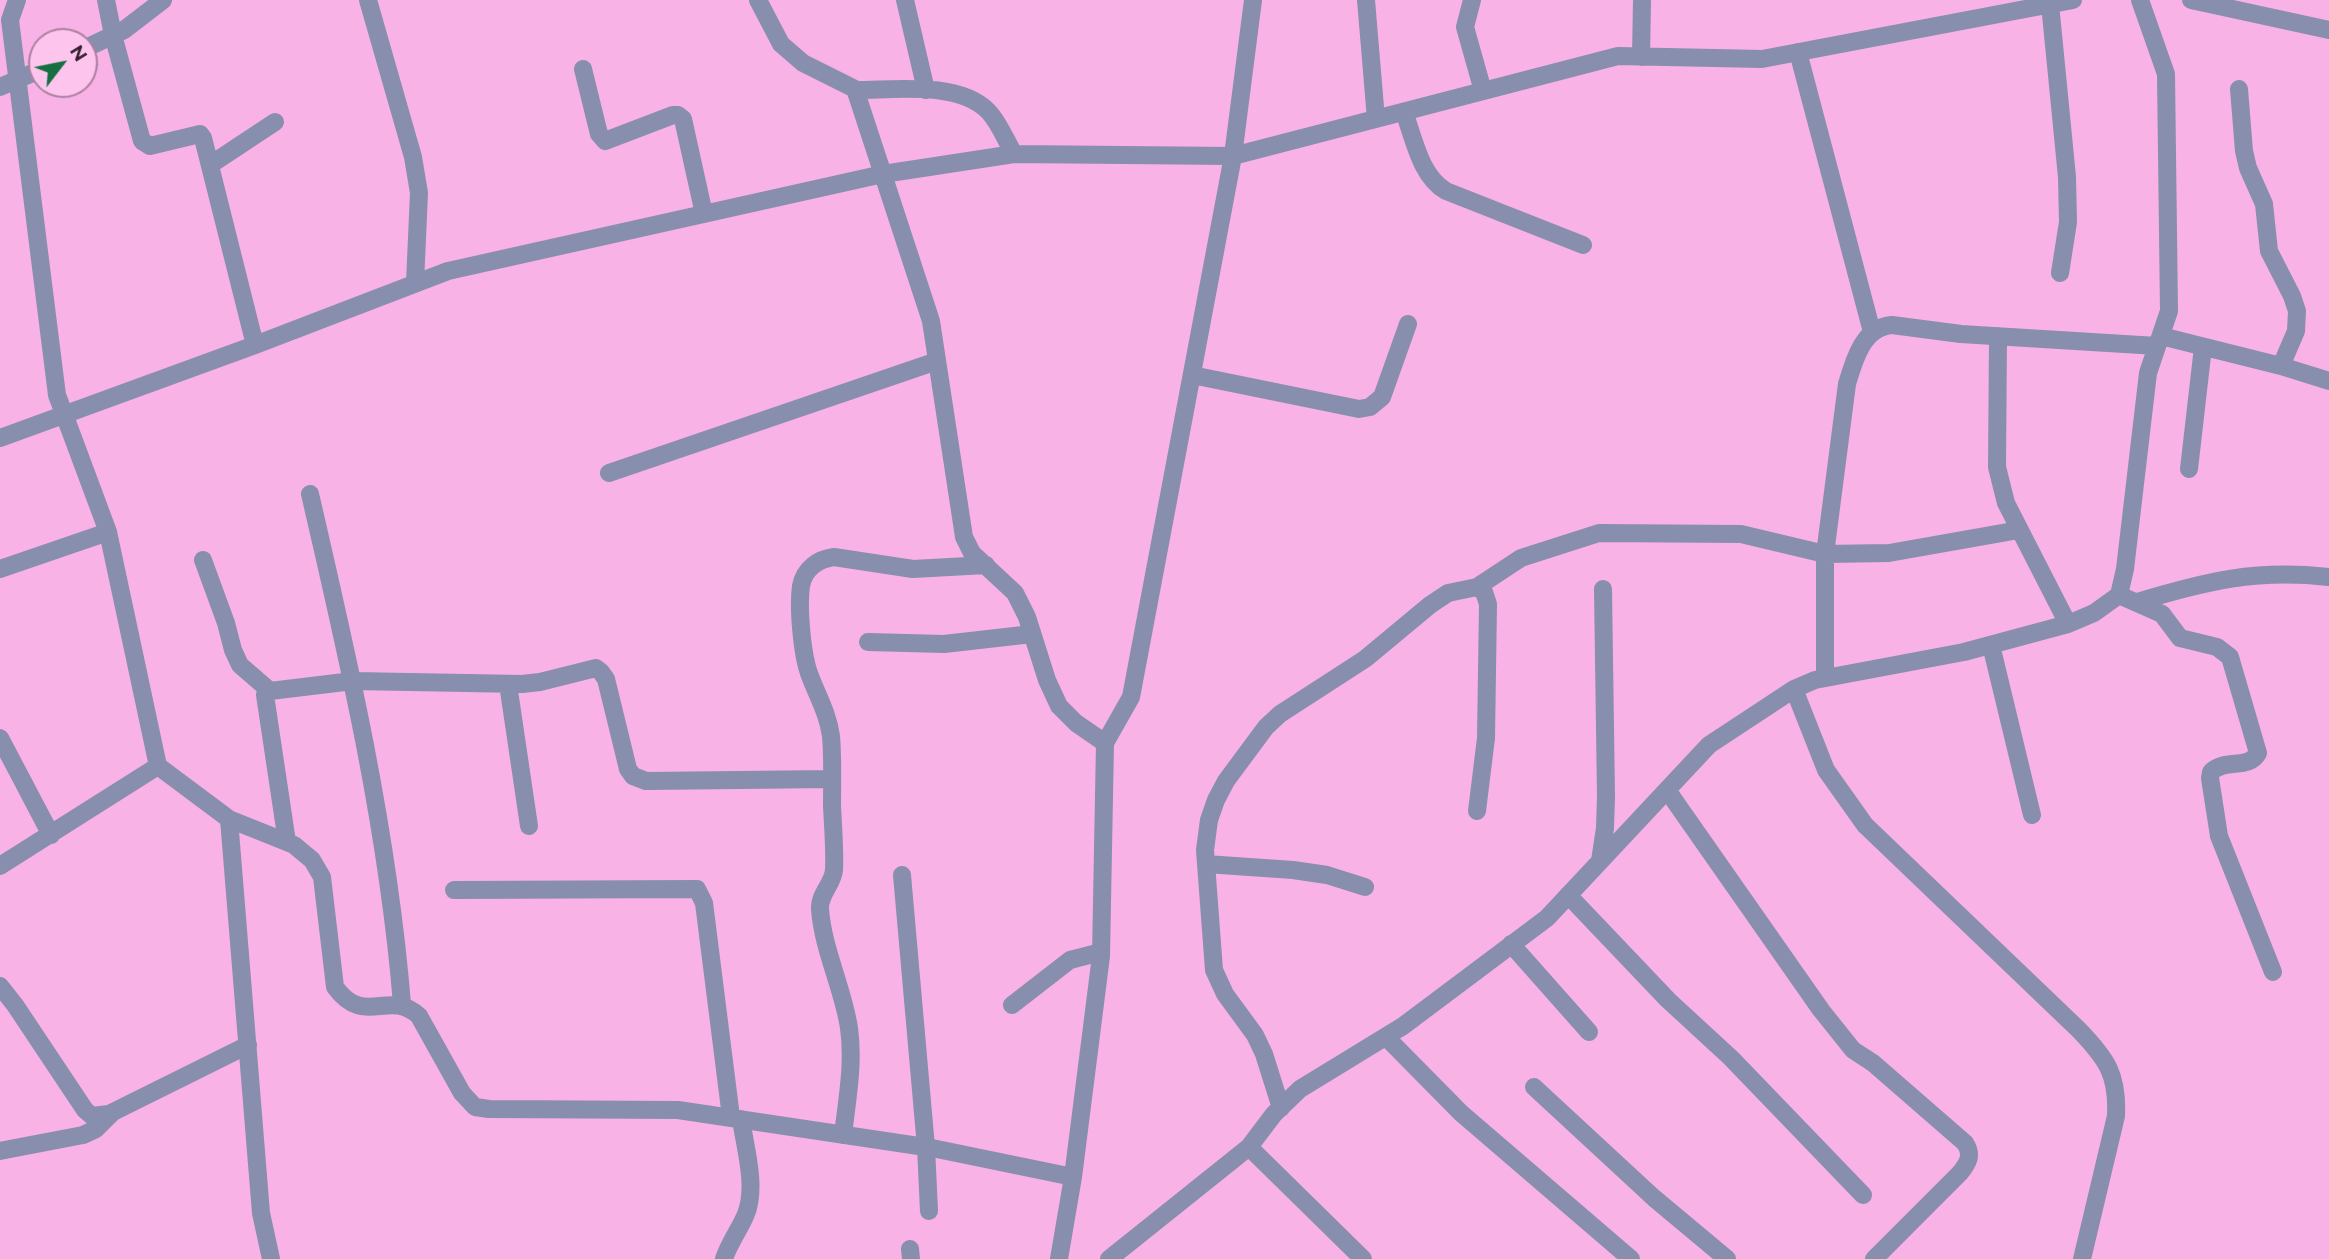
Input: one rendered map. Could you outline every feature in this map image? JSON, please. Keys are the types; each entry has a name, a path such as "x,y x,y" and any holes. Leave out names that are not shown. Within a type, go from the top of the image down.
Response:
{"street":[{"path":"17,0 10,20 57,395 108,532 159,766 229,819 294,845 312,860 322,877 335,988 344,1000 357,1007 402,1004 419,1016 461,1093 475,1107 678,1110 926,1147 1073,1177"},
{"path":"106,0 142,141 150,146 201,134 255,345"},
{"path":"98,42 124,30 163,0"},
{"path":"368,0 413,157 419,193 415,283"},
{"path":"758,0 780,44 803,63 856,90 936,90 965,97 989,111 1014,154"},
{"path":"905,0 926,90"},
{"path":"1059,1259 1073,1177 1101,952 1105,743 1131,697 1233,156 1253,0"},
{"path":"1366,0 1376,118"},
{"path":"1472,0 1465,27 1483,91"},
{"path":"1641,57 1642,0"},
{"path":"0,438 448,271 883,174 1014,154 1233,156 1618,56 1762,59 1988,8 2050,5 2073,0"},
{"path":"1109,1259 1249,1147 1300,1089 1403,1027 1547,918 1709,745 1794,689 1815,680 1964,652 2068,624 2094,613 2119,595 2125,569 2148,373 2169,311 2166,74 2140,0"},
{"path":"2191,0 2329,30"},
{"path":"2050,5 2068,199 2068,222 2060,273"},
{"path":"1798,52 1871,332"},
{"path":"583,69 599,134 606,141 673,115 682,119 704,214"},
{"path":"0,87 28,76"},
{"path":"2239,89 2244,151 2248,168 2264,204 2269,251 2297,311 2296,331 2281,366"},
{"path":"856,90 931,321 964,537 972,553 1015,593 1059,706 1076,723 1105,743"},
{"path":"1404,112 1425,169 1436,186 1583,245"},
{"path":"210,165 275,122"},
{"path":"1192,375 1359,409 1370,407 1382,397 1408,324"},
{"path":"1825,678 1825,554 1847,384 1854,361 1871,332 1892,325 1998,336 2159,341 2203,347 2329,381"},
{"path":"1998,336 1997,467 2006,503 2068,624"},
{"path":"2189,469 2203,347"},
{"path":"609,473 937,361"},
{"path":"310,494 353,681 382,834 398,951 402,1004"},
{"path":"1281,1108 1264,1054 1255,1035 1224,994 1214,970 1205,850 1209,820 1226,781 1266,727 1290,706 1365,659 1448,593 1477,587 1521,558 1599,533 1741,534 1825,554 1889,553 2019,530"},
{"path":"0,569 108,532"},
{"path":"843,1135 850,1076 849,1027 824,935 820,908 820,900 834,872 829,722 809,674 803,647 801,587 808,571 824,559 834,557 913,569 986,565"},
{"path":"203,561 240,665 270,691"},
{"path":"2137,602 2200,583 2241,576 2293,573 2329,577"},
{"path":"1477,587 1484,592 1488,604 1486,738 1478,811"},
{"path":"1600,862 1606,797 1603,589"},
{"path":"2119,595 2162,614 2180,638 2225,651 2234,665 2258,753 2248,762 2221,764 2211,772 2210,778 2219,836 2273,972"},
{"path":"868,642 944,644 1032,634"},
{"path":"1991,645 2032,815"},
{"path":"287,842 265,695 270,691 353,681 509,684 540,681 596,668 606,679 628,769 634,776 646,781 832,779"},
{"path":"509,684 529,826"},
{"path":"1794,689 1826,770 1864,825 2069,1021 2107,1063 2117,1095 2116,1116 2082,1259"},
{"path":"0,738 51,835"},
{"path":"0,866 159,766"},
{"path":"1667,790 1853,1050 1873,1063 1969,1149 1970,1156 1960,1173 1874,1259"},
{"path":"229,819 261,1213 271,1259"},
{"path":"1206,864 1315,873 1365,887"},
{"path":"902,875 926,1147 929,1211"},
{"path":"454,890 697,889 704,903 736,1118 749,1178 747,1212 724,1259"},
{"path":"1568,895 1668,1000 1731,1058 1863,1195"},
{"path":"1511,944 1589,1032"},
{"path":"1012,1005 1070,960 1101,952"},
{"path":"0,986 85,1110 92,1116 112,1113 247,1045"},
{"path":"1386,1037 1461,1113 1632,1259"},
{"path":"1534,1087 1654,1198 1727,1259"},
{"path":"0,1151 83,1135 96,1129 112,1113"},
{"path":"1249,1147 1363,1259"}]}
